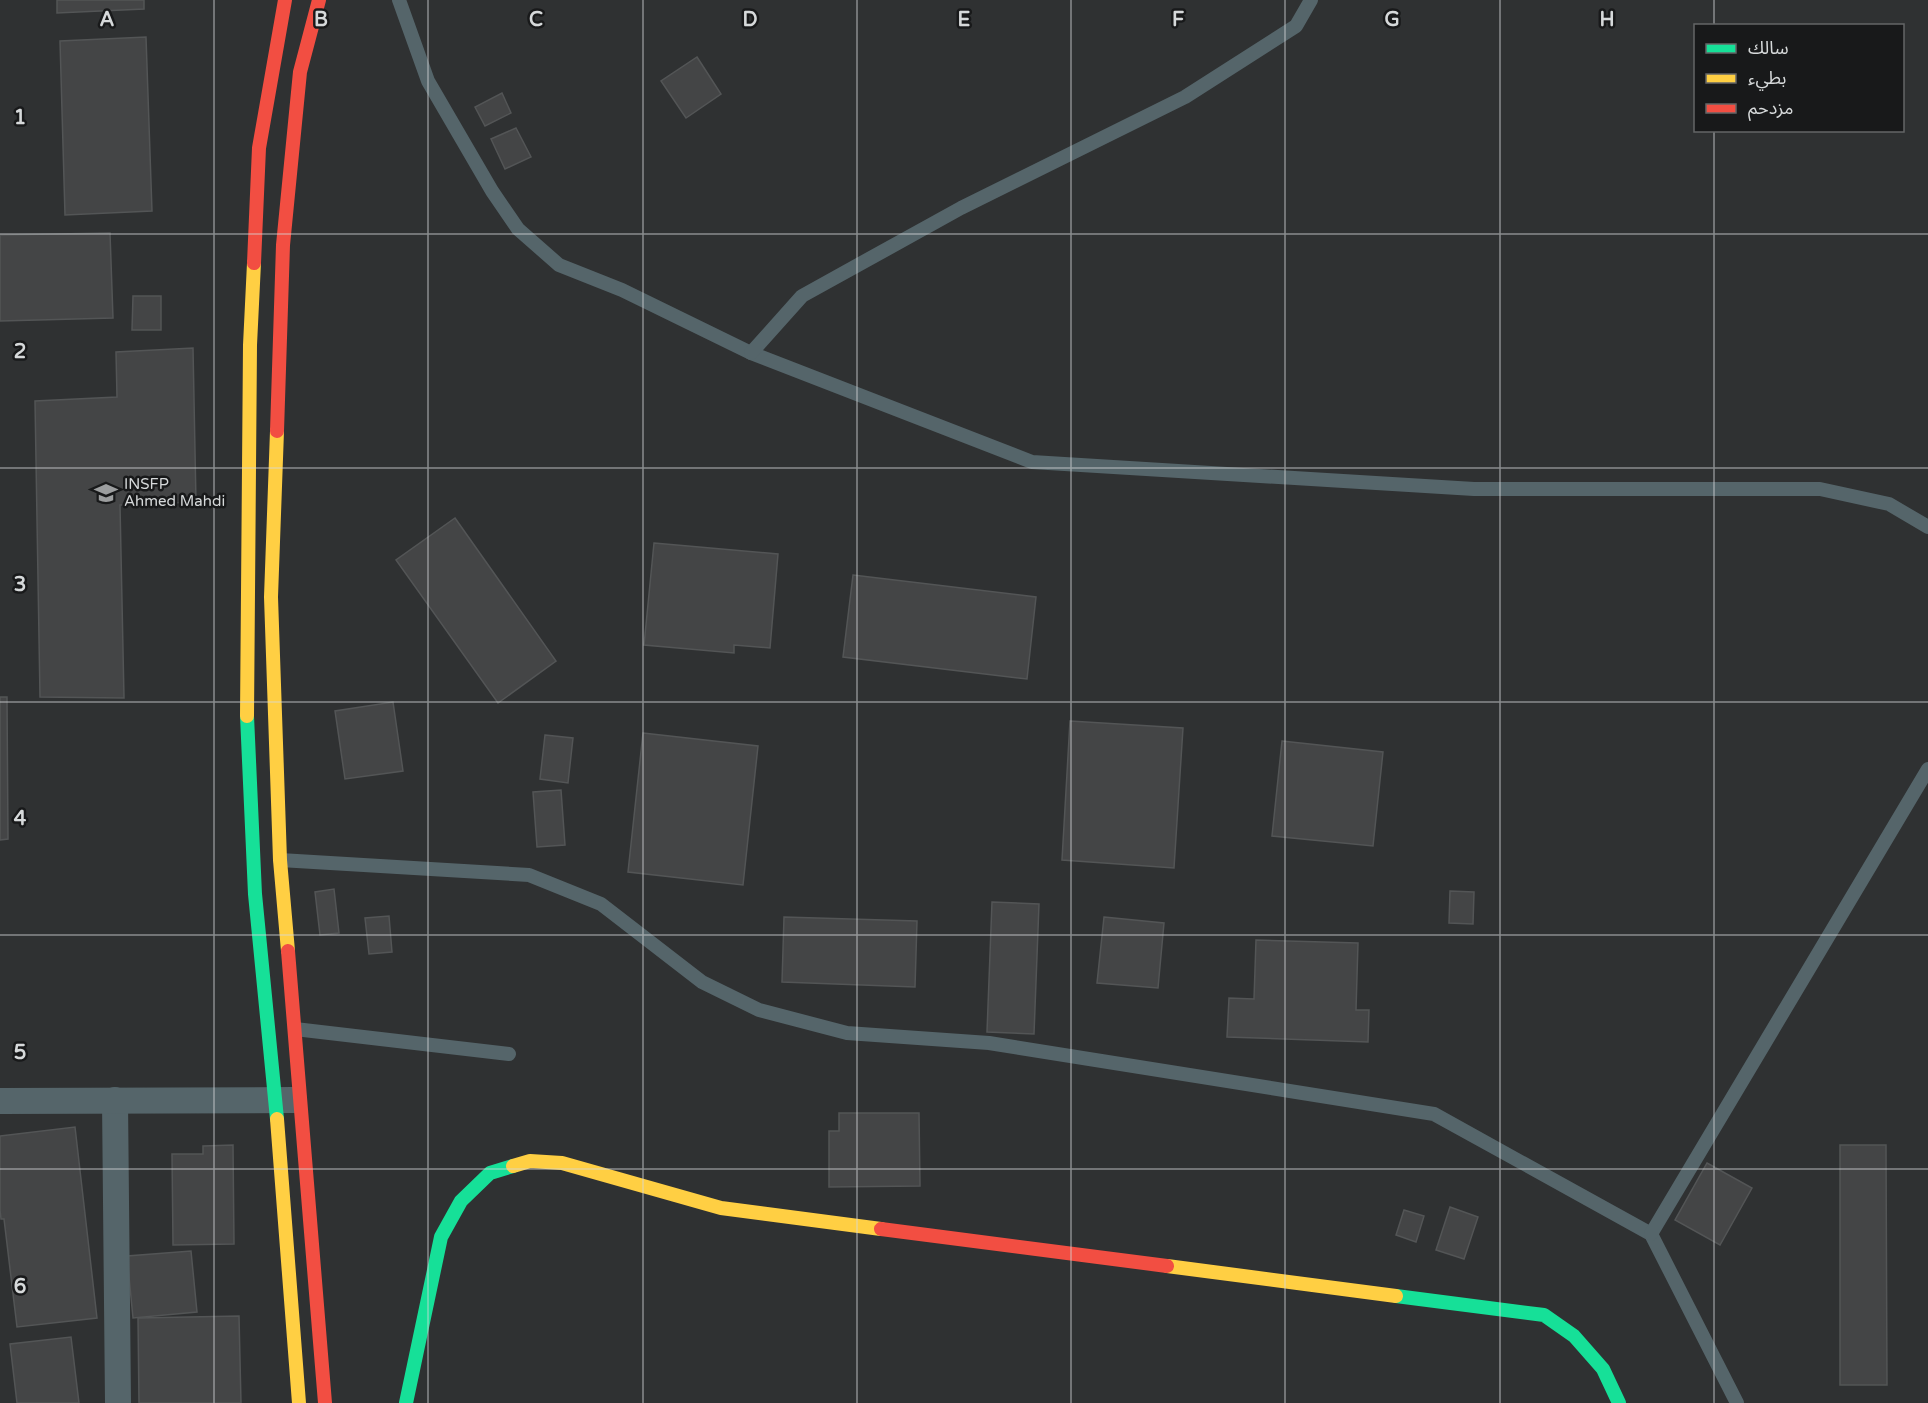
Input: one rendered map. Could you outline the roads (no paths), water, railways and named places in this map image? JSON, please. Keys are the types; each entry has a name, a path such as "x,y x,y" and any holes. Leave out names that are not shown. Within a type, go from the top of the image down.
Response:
{"main road":[{"path":"285,0 259,148 250,357 247,718 255,894 275,1100 299,1403"},
{"path":"319,0 300,72 283,245 271,597 280,860 325,1403"},
{"path":"406,1403 441,1237 461,1201 490,1173 530,1161 562,1163 721,1208 1544,1315 1574,1336 1603,1369 1619,1403"}],"street":[{"path":"115,1100 118,1403"},
{"path":"0,1101 300,1100"}],"lane":[{"path":"399,0 429,81 492,191 518,230 559,265 622,290 751,353 1032,462 1473,489 1820,489 1889,504 1928,527"},
{"path":"751,353 802,296 961,208 1185,97 1296,26 1311,0"},
{"path":"1651,1234 1928,769"},
{"path":"280,860 529,875 601,904 702,982 759,1010 847,1033 989,1043 1434,1114 1651,1234 1737,1403"},
{"path":"295,1029 509,1054"}],"place":[{"name":"INSFP Ahmed Mahdi","path":"106,493"}]}
